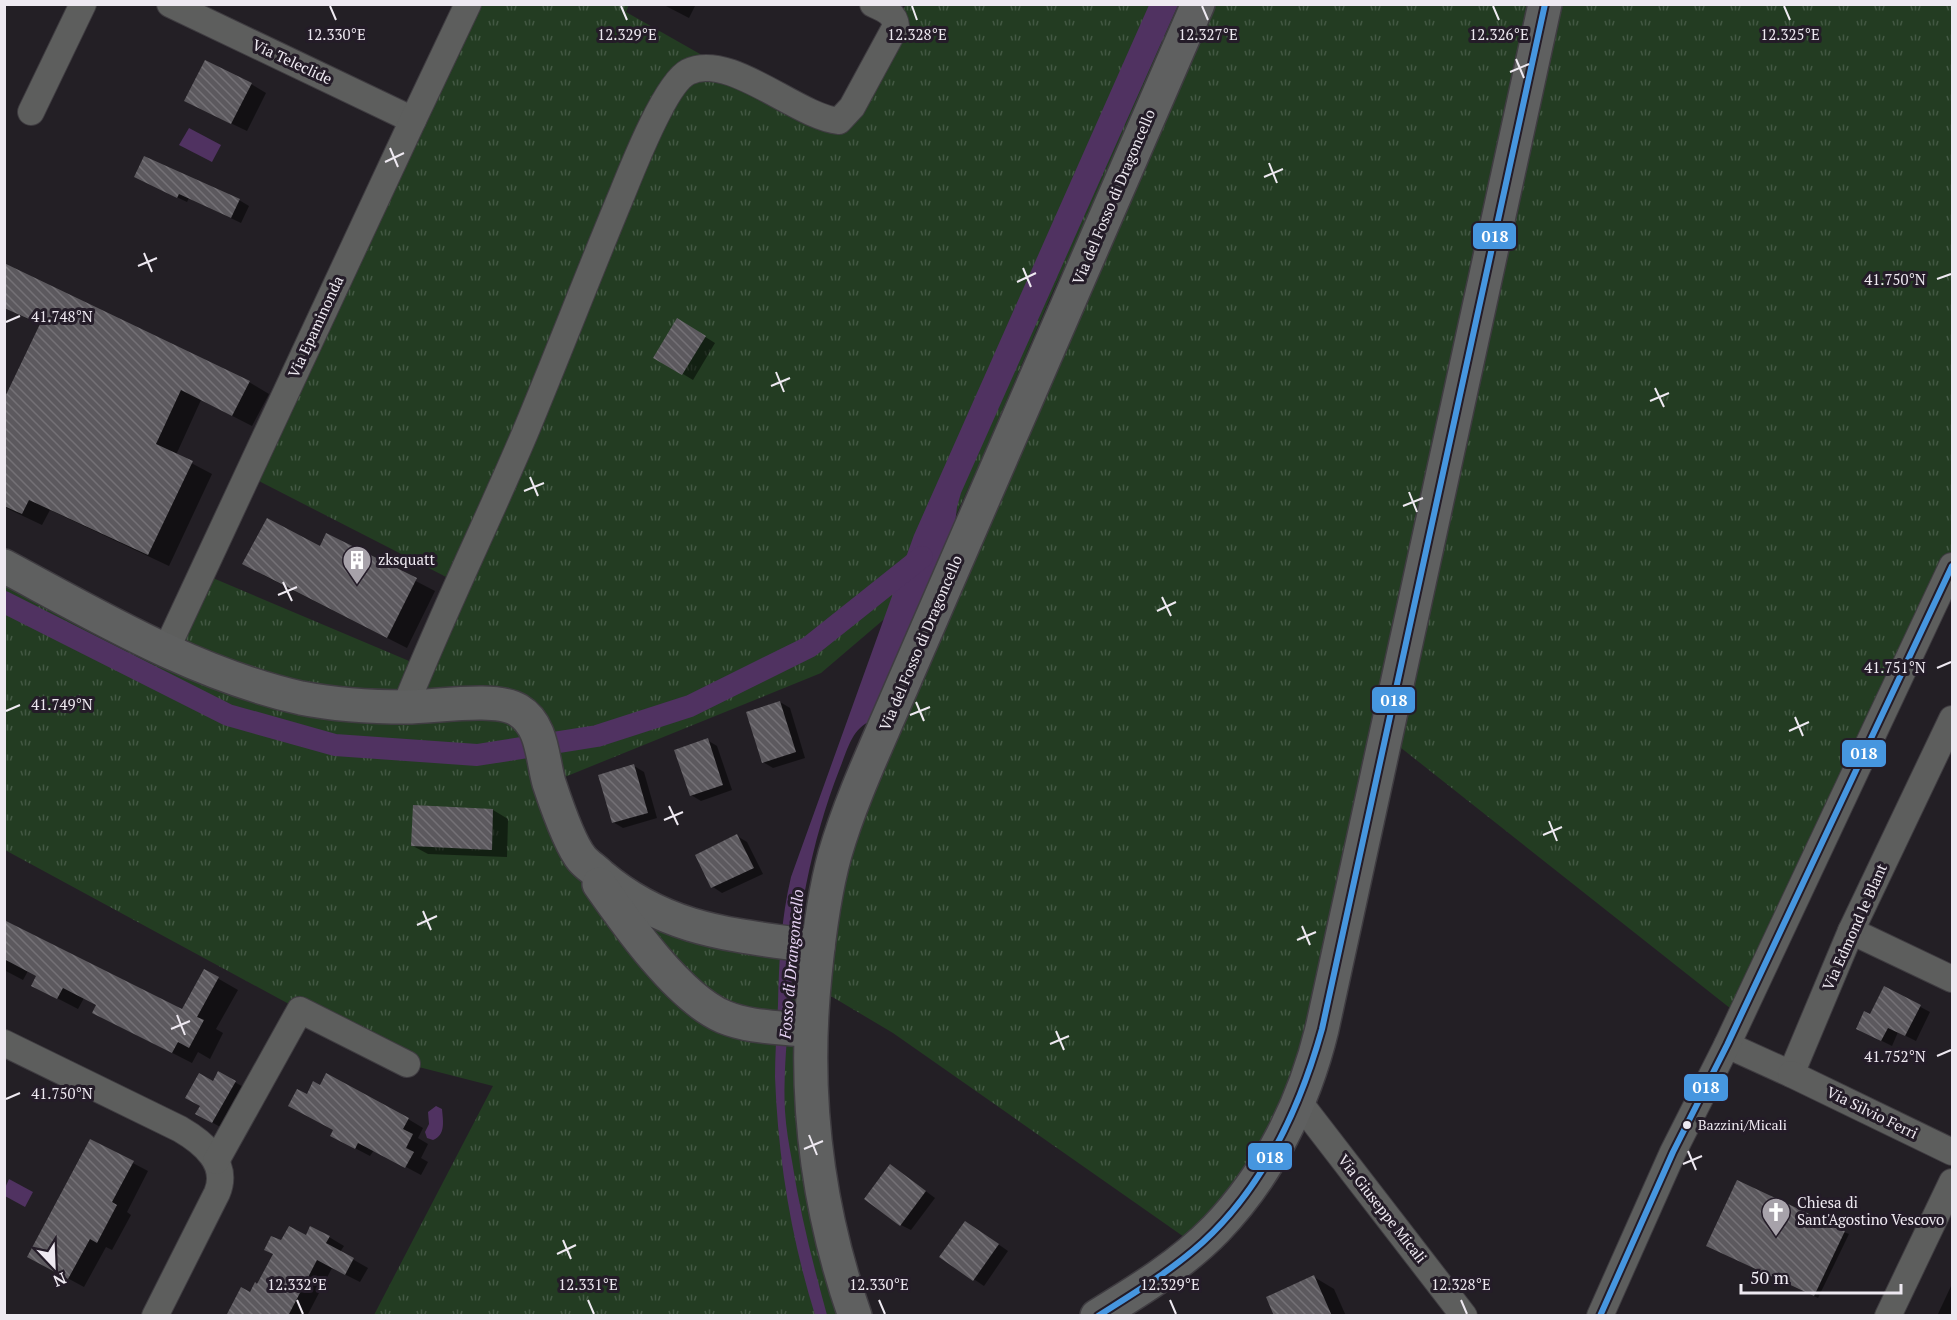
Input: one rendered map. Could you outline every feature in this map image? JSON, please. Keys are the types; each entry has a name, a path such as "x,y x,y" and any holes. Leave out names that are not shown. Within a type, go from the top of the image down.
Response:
{"street":[{"path":"31,112 83,4"},
{"name":"Via Teleclide","path":"171,4 412,120"},
{"name":"Via Epaminonda","path":"166,650 468,4"},
{"path":"405,707 524,434 636,160 666,98 687,72 711,68 730,71 832,121 839,121 852,107 896,26 895,19 889,12 873,4"},
{"name":"Via del Fosso di Dragoncello","path":"855,1316 836,1257 824,1209 810,1095 806,1030 813,946 826,889 848,813 1197,4"},
{"path":"1097,1316 1168,1268 1215,1230 1261,1172 1299,1102 1311,1072 1545,4"},
{"path":"4,566 110,623 166,650 238,679 302,698 351,705 405,707 498,703 514,707 527,717 537,733 556,804 580,858 620,915 657,960 694,998 711,1011 759,1026 806,1030"},
{"path":"1600,1316 1673,1152 1727,1045 1953,566"},
{"name":"Via Edmond le Blant","path":"1791,1074 1851,931 1953,719"},
{"path":"580,858 630,897 651,909 685,923 730,935 813,946"},
{"path":"657,960 674,934 685,923"},
{"path":"1851,931 1953,980"},
{"path":"216,1161 300,1010 407,1064"},
{"path":"4,1043 180,1129 199,1142 216,1161 220,1176 217,1193 155,1316"},
{"path":"1727,1045 1791,1074"},
{"name":"Via Silvio Ferri","path":"1791,1074 1953,1152"},
{"name":"Via Giuseppe Micali","path":"1299,1102 1464,1316"},
{"path":"1888,1316 1953,1182"}],"green space":[{"path":"470,5 629,5 626,12 730,71 845,116 895,19 906,5 1181,5 1105,181 1053,291 978,467 923,586 821,673 550,783 608,882 809,945 811,1095 855,1315 374,1315 493,1086 407,1064 300,1010 5,850 4,568 165,650 201,573 421,666 458,583 247,475"},
{"path":"1199,5 1952,5 1952,566 1740,1016 1386,736 1317,1050 1197,1246 893,1033 814,986 826,889"}],"water":[{"name":"Fosso di Drangoncello","path":"1149,5 1178,5 961,493 955,524 871,721 859,729 848,748 813,854 801,913 793,973 786,1057 785,1111 799,1200 827,1315 815,1315 799,1257 787,1198 777,1107 775,1068 780,956 791,877 914,535"},
{"path":"189,128 221,145 212,162 179,145"},
{"path":"436,1106 442,1109 443,1127 440,1135 433,1140 427,1138 425,1132 429,1124 428,1112"},
{"path":"9,1179 33,1192 25,1207 5,1196 5,1188"}],"building":[{"path":"205,60 252,83 231,124 184,101"},
{"path":"144,156 240,199 231,218 179,194 177,198 134,177"},
{"path":"4,263 250,381 232,416 181,390 156,444 193,461 148,555 29,500 22,514 4,506 4,399 40,324 4,308"},
{"path":"677,318 706,336 682,375 653,358"},
{"name":"zksquatt","path":"267,518 320,546 326,533 417,578 387,638 242,564"},
{"path":"780,701 796,752 762,763 746,712"},
{"path":"708,738 723,785 690,796 674,750"},
{"path":"634,764 648,813 612,823 598,775"},
{"path":"413,805 493,809 492,850 411,846"},
{"path":"737,834 754,868 711,888 695,855"},
{"path":"4,920 182,1009 204,969 219,977 197,1017 204,1020 189,1048 178,1042 172,1053 92,1013 96,1005 63,988 57,999 31,986 36,976 4,959"},
{"path":"1884,986 1921,1005 1905,1036 1888,1028 1881,1041 1856,1029 1864,1011 1870,1014"},
{"path":"218,1071 236,1081 212,1123 195,1114 200,1106 185,1098 199,1073 213,1081"},
{"path":"326,1073 409,1118 403,1129 413,1134 406,1148 414,1152 405,1168 358,1143 355,1149 330,1136 333,1130 288,1106 297,1089 307,1094 313,1081 320,1085"},
{"path":"90,1139 134,1161 112,1202 117,1205 97,1243 90,1239 68,1279 27,1257"},
{"path":"890,1164 926,1191 900,1226 864,1199"},
{"name":"Chiesa di Sant'Agostino Vescovo","path":"1737,1180 1845,1231 1814,1296 1706,1246"},
{"path":"965,1221 999,1244 973,1281 939,1257"},
{"path":"289,1226 306,1235 310,1226 330,1236 326,1243 354,1258 345,1275 317,1260 288,1316 226,1316 241,1287 250,1292 255,1282 257,1284 273,1254 264,1250 271,1236 281,1240"},
{"path":"1314,1275 1332,1316 1274,1316 1266,1297"}],"waterway":[{"path":"4,602 228,715 335,745 477,755 597,736 690,706 809,647 922,557"}],"transit line":[{"name":"018","path":"1098,1316 1178,1263 1225,1220 1245,1196 1278,1144 1303,1088 1322,1029 1545,4"},
{"name":"018","path":"1600,1316 1673,1152 1727,1045 1952,566"}],"place":[{"name":"zksquatt","path":"357,586"},
{"name":"Bazzini/Micali","path":"1687,1125"},
{"name":"Chiesa di Sant'Agostino Vescovo","path":"1776,1238"}]}
